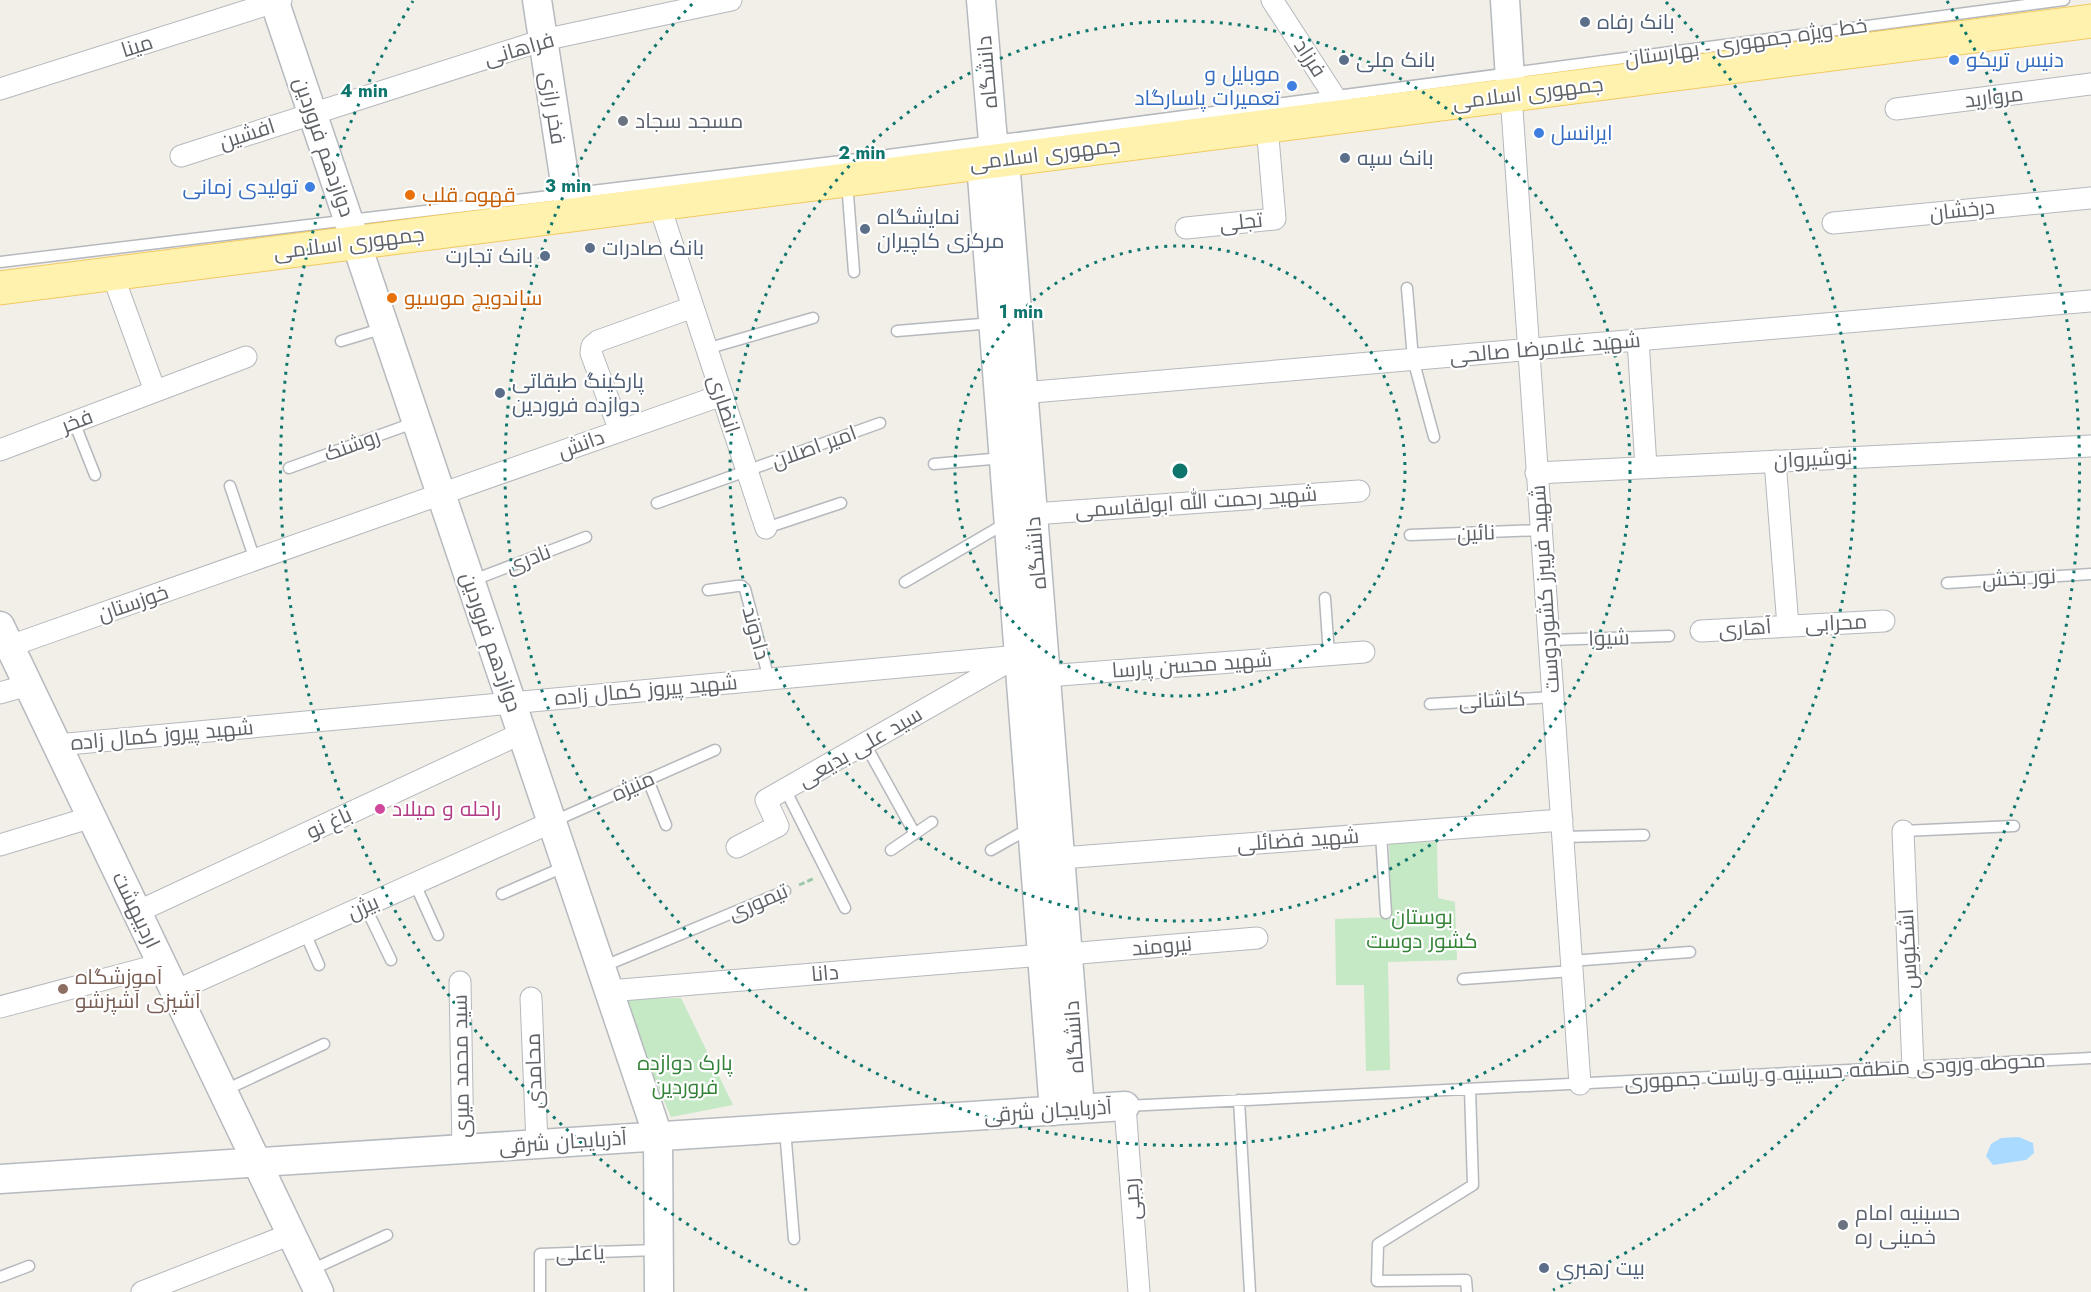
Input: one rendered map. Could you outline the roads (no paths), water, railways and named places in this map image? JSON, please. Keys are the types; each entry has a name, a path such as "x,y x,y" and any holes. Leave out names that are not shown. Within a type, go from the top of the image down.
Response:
{"main road":[{"name":"فخر رازی","path":"537,0 568,204"},
{"name":"دانشگاه","path":"981,0 1067,1110"},
{"path":"1505,0 1510,84"},
{"name":"دوازدهم فروردین","path":"276,1 384,328 658,1136 659,1292"},
{"name":"جمهوری اسلامی","path":"0,288 112,273 352,231 568,204 659,204 847,180 993,154 1267,126 1341,105 1510,84 2091,21"},
{"name":"اردیبهشت","path":"5,636 314,1282"},
{"name":"آذربایجان شرقی","path":"0,1179 1125,1106"}],"street":[{"name":"فراهانی","path":"312,113 543,40 689,4 730,0"},
{"name":"فرزاد","path":"1272,0 1341,105"},
{"name":"مینا","path":"0,89 276,1"},
{"name":"شهید فریبرز کشوردوست","path":"1510,84 1580,1083"},
{"name":"مروارید","path":"1896,110 2091,84"},
{"name":"افشین","path":"182,156 312,113"},
{"name":"تجلی","path":"1186,228 1275,219 1267,126"},
{"name":"درخشان","path":"1833,223 2091,198"},
{"name":"انصاری","path":"659,204 766,528"},
{"path":"112,273 155,391"},
{"name":"شهید غلامرضا صالحی","path":"1011,394 2091,301"},
{"path":"620,431 591,353 592,346 598,341 693,307"},
{"path":"1638,340 1646,467"},
{"name":"فخر","path":"0,450 246,357"},
{"name":"دانش","path":"441,494 722,395"},
{"name":"نوشیروان","path":"1536,472 2091,446"},
{"path":"1775,461 1788,626"},
{"name":"شهید رحمت الله ابولقاسمی","path":"1021,518 1359,491"},
{"name":"خوزستان","path":"5,636 255,560 441,494"},
{"name":"محرابی","path":"1788,626 1884,621"},
{"name":"آهاری","path":"1701,631 1788,626"},
{"name":"شهید محسن پارسا","path":"1032,666 1364,652"},
{"name":"شهید پیروز کمال زاده","path":"57,745 769,679 1032,666"},
{"name":"سید علی بدیعی","path":"737,847 778,826 766,800 865,744 1032,666"},
{"path":"0,693 28,685"},
{"name":"باغ نو","path":"137,912 522,733"},
{"path":"0,845 92,817"},
{"name":"بیژن","path":"175,991 552,822"},
{"name":"شهید فضائلی","path":"1047,859 1381,834 1562,829"},
{"name":"اشکبوس","path":"1903,831 1913,1067"},
{"name":"نیرومند","path":"1055,955 1257,938"},
{"name":"دانا","path":"605,979 1055,955"},
{"path":"0,1007 162,964"},
{"name":"سید محمد میری","path":"460,982 463,1149"},
{"name":"محامدی","path":"531,998 537,1144"},
{"name":"رجبی","path":"1125,1106 1139,1292"},
{"path":"142,1292 291,1234"}],"lane":[{"name":"خط ویژه جمهوری - بهارستان","path":"1510,84 2064,0"},
{"path":"568,204 858,159 993,154 1341,105"},
{"path":"847,180 854,272"},
{"path":"0,262 352,231"},
{"path":"1407,288 1413,359 1434,437"},
{"path":"706,349 813,318"},
{"path":"897,331 1006,321"},
{"path":"341,340 384,328"},
{"path":"74,422 95,475"},
{"name":"روشنک","path":"289,468 416,422"},
{"name":"امیر اصلان","path":"657,503 880,423"},
{"path":"934,464 1016,457"},
{"path":"230,486 255,560"},
{"name":"انصاری","path":"766,528 841,503"},
{"path":"905,582 1021,518"},
{"name":"نائین","path":"1410,535 1541,530"},
{"name":"نادری","path":"470,581 586,537"},
{"name":"نور بخش","path":"1947,583 2091,574"},
{"name":"دادوند","path":"708,590 737,585 745,589 769,679"},
{"path":"1325,598 1329,655"},
{"name":"شیوا","path":"1549,640 1669,636"},
{"name":"کاشانی","path":"1430,704 1553,697"},
{"path":"865,744 915,834"},
{"name":"منیژه","path":"552,822 715,750"},
{"path":"648,780 666,825"},
{"path":"785,789 845,908"},
{"path":"991,850 1044,821"},
{"path":"891,850 932,822"},
{"path":"1903,831 2014,826"},
{"path":"1562,829 1644,835"},
{"path":"1381,834 1386,913"},
{"path":"502,894 567,866"},
{"path":"414,884 438,935"},
{"name":"تیموری","path":"605,979 784,891"},
{"path":"365,906 391,960"},
{"path":"305,933 319,965"},
{"path":"1463,979 1690,952"},
{"path":"223,1091 324,1044"},
{"name":"محوطه ورودی منطقه حسینیه و ریاست جمهوری","path":"1580,1083 2091,1058"},
{"path":"1125,1106 1580,1083"},
{"path":"1467,1292 1466,1280 1377,1281 1378,1244 1473,1185 1470,1089"},
{"path":"1239,1100 1250,1292"},
{"path":"784,1128 794,1239"},
{"path":"314,1282 387,1235"},
{"name":"یاعلی","path":"540,1292 540,1254 659,1250"},
{"path":"0,1277 29,1266"}],"water":[{"path":"2019,1137 2033,1143 2034,1153 2026,1160 1993,1165 1986,1156 1991,1144 2001,1138"}],"place":[{"name":"بانک رفاه","path":"1585,22"},
{"name":"بانک ملی","path":"1344,60"},
{"name":"دنیس تریکو","path":"1954,60"},
{"name":"موبایل و تعمیرات پاسارگاد","path":"1292,86"},
{"name":"مسجد سجاد","path":"623,121"},
{"name":"ایرانسل","path":"1539,133"},
{"name":"بانک سپه","path":"1345,158"},
{"name":"تولیدی زمانی","path":"310,187"},
{"name":"قهوه قلب","path":"410,195"},
{"name":"نمایشگاه مرکزی کاچیران","path":"865,229"},
{"name":"بانک صادرات","path":"590,248"},
{"name":"بانک تجارت","path":"545,256"},
{"name":"ساندویچ موسیو","path":"392,298"},
{"name":"پارکینگ طبقاتی دوازده فروردین","path":"500,393"},
{"name":"راحله و میلاد","path":"380,809"},
{"name":"آموزشگاه آشپزی آشپزشو","path":"63,989"},
{"name":"حسینیه امام خمینی ره","path":"1843,1225"},
{"name":"بیت رهبری","path":"1544,1268"}],"park label":[{"name":"بوستان کشور دوست","path":"1422,929"},
{"name":"پارک دوازده فروردین","path":"685,1075"}]}
